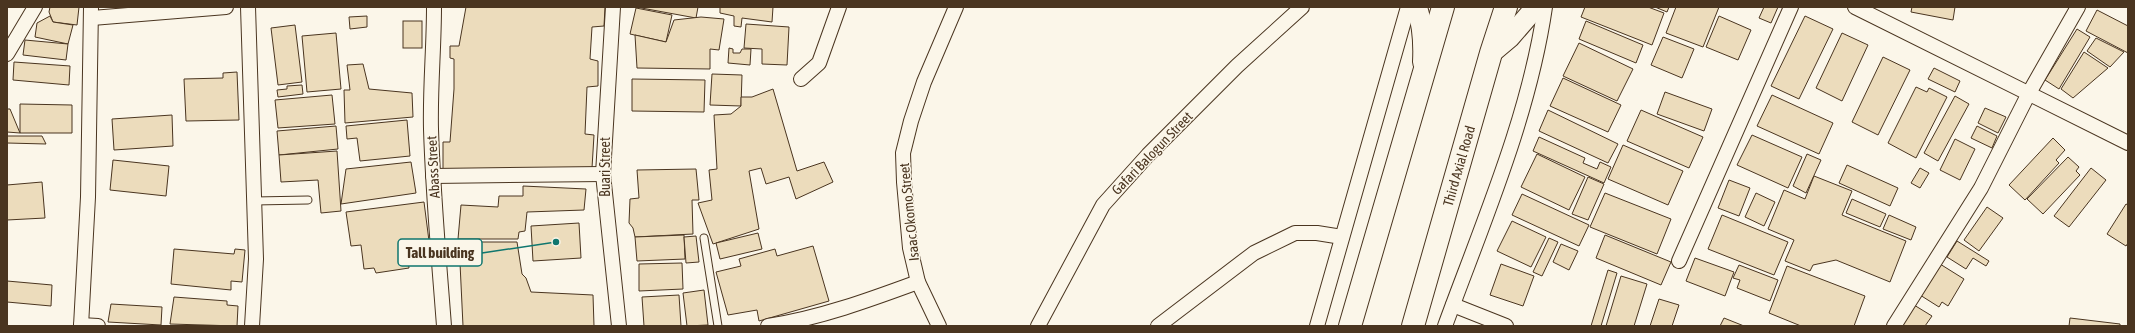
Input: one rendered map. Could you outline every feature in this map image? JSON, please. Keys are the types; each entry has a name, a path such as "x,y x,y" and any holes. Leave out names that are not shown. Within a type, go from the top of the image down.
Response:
{"highway":[{"name":"Third Axial Road","path":"1413,326 1491,53 1506,7"},
{"path":"1350,326 1440,10"}],"street":[{"path":"7,54 35,7"},
{"path":"98,326 81,325 89,181 91,12 226,7"},
{"path":"248,7 256,259 252,326"},
{"name":"Abass Street","path":"434,7 434,54 431,106 433,176 444,326"},
{"name":"Buari Street","path":"612,7 603,174 619,326"},
{"path":"801,79 819,63 840,7"},
{"name":"Isaac Okomo Street","path":"939,326 918,282 910,248 904,182 904,153 911,121 924,82 956,7"},
{"name":"Gafari Balogun Street","path":"1038,326 1103,205 1148,154 1226,77 1302,7"},
{"path":"1317,326 1408,7"},
{"path":"1417,7 1422,22 1424,44 1421,80"},
{"path":"1491,53 1510,37 1536,7"},
{"path":"1445,326 1516,132 1540,40 1545,7"},
{"path":"1679,261 1791,7"},
{"path":"1855,7 2128,143"},
{"path":"1894,326 1981,188 2029,93 2078,7"},
{"path":"433,176 603,174"},
{"path":"1158,326 1254,253 1295,233 1317,233 1342,236"},
{"path":"768,326 792,324 860,304 918,282"},
{"path":"1453,305 1506,326"}],"lane":[{"path":"254,201 308,200"},
{"path":"704,238 718,326"}],"building":[{"path":"50,7 79,7 77,25 53,22 49,12"},
{"path":"466,7 605,7 604,26 592,27 590,59 598,61 598,86 587,87 585,134 594,135 592,168 443,172 443,142 450,142 454,89 454,59 450,58 450,46 459,46"},
{"path":"636,7 698,7 696,18"},
{"path":"720,7 773,7 772,22 742,18 741,27 734,26 734,16 720,13"},
{"path":"1585,7 1648,7 1664,13 1652,45 1581,17"},
{"path":"1655,7 1669,7 1667,12"},
{"path":"1676,7 1719,7 1703,47 1666,33"},
{"path":"1764,7 1778,7 1771,23 1759,18"},
{"path":"1912,7 1955,7 1953,20 1911,12"},
{"path":"636,8 672,15 666,42 630,34"},
{"path":"2097,10 2128,26 2128,53 2086,31"},
{"path":"50,16 53,22 73,25 68,44 35,37 37,23"},
{"path":"367,16 367,27 350,29 349,17"},
{"path":"1719,16 1751,30 1738,60 1706,47"},
{"path":"1805,16 1833,29 1799,99 1771,86"},
{"path":"701,17 724,19 719,50 710,49 710,69 637,68 635,35 666,42 674,20"},
{"path":"403,21 422,21 422,48 403,48"},
{"path":"1586,21 1643,45 1636,63 1579,39"},
{"path":"746,24 789,27 787,65 762,64 762,49 744,48"},
{"path":"295,25 302,82 278,85 271,28"},
{"path":"2077,29 2090,37 2059,89 2045,80"},
{"path":"336,33 341,89 307,92 302,36"},
{"path":"1842,33 1868,45 1842,101 1816,88"},
{"path":"1663,37 1694,49 1682,78 1651,65"},
{"path":"2096,38 2124,52 2110,67 2087,51"},
{"path":"25,40 68,44 66,60 23,55"},
{"path":"1579,43 1633,69 1617,101 1563,76"},
{"path":"729,48 733,49 733,53 740,53 742,49 751,49 750,65 728,63"},
{"path":"2084,52 2108,68 2073,98 2061,89"},
{"path":"1883,57 1910,70 1878,135 1852,122"},
{"path":"14,62 70,66 69,85 13,80"},
{"path":"363,64 369,89 412,93 413,117 345,123 344,90 350,90 347,65"},
{"path":"1934,68 1960,81 1955,92 1928,79"},
{"path":"237,72 239,120 186,121 184,79 223,78 223,73"},
{"path":"712,74 742,75 741,106 710,105"},
{"path":"1563,78 1621,105 1608,132 1550,106"},
{"path":"632,79 705,80 704,112 632,111"},
{"path":"302,85 303,94 278,97 277,90 287,89 287,86"},
{"path":"1916,87 1927,92 1929,88 1947,97 1916,158 1888,143"},
{"path":"773,89 797,171 824,162 833,182 796,199 789,177 766,184 761,168 749,171 759,229 713,244 698,203 712,200 709,170 717,169 714,115 731,114 741,106 741,97 752,97"},
{"path":"1665,92 1712,109 1704,131 1657,114"},
{"path":"332,95 335,124 278,128 275,100"},
{"path":"1772,95 1833,123 1819,154 1757,126"},
{"path":"1955,96 1969,104 1938,161 1924,153"},
{"path":"20,104 72,105 72,133 20,133"},
{"path":"1985,108 2006,117 1998,133 1978,123"},
{"path":"7,109 10,109 20,133 7,132"},
{"path":"1548,110 1618,144 1608,163 1539,131"},
{"path":"1641,110 1703,137 1689,168 1627,141"},
{"path":"172,115 173,146 114,150 112,119"},
{"path":"407,120 410,156 360,161 357,138 347,139 346,126"},
{"path":"336,126 338,149 279,155 277,131"},
{"path":"1977,126 1997,136 1992,148 1971,138"},
{"path":"1752,135 1802,157 1788,188 1737,165"},
{"path":"7,136 42,136 46,144 7,143"},
{"path":"1539,137 1585,158 1583,163 1597,169 1600,162 1611,167 1604,183 1533,151"},
{"path":"2053,138 2065,150 2056,160 2059,163 2025,200 2009,185"},
{"path":"1955,139 1975,149 1960,180 1940,170"},
{"path":"1623,145 1683,171 1668,205 1608,179"},
{"path":"337,151 341,211 321,213 318,180 281,182 279,155"},
{"path":"1537,154 1585,177 1569,210 1521,187"},
{"path":"1807,154 1821,160 1806,193 1793,186"},
{"path":"2068,157 2079,167 2076,171 2080,175 2043,214 2027,199"},
{"path":"113,160 169,166 166,196 110,190"},
{"path":"411,162 416,193 341,204 346,169"},
{"path":"1847,165 1898,188 1890,206 1839,183"},
{"path":"1920,168 1929,173 1920,188 1911,183"},
{"path":"2091,168 2106,180 2069,227 2054,216"},
{"path":"696,169 699,200 692,200 693,234 635,237 633,228 629,223 630,199 639,198 637,170"},
{"path":"1814,176 1852,191 1842,215 1906,241 1890,282 1836,260 1813,265 1810,271 1785,261 1794,240 1768,229 1784,190 1805,199"},
{"path":"1588,177 1604,184 1588,220 1572,214"},
{"path":"1729,180 1750,188 1739,216 1718,208"},
{"path":"42,182 45,218 7,220 7,185"},
{"path":"523,186 586,189 584,210 527,212 525,231 519,232 518,239 458,239 461,205 498,207 499,196 523,196"},
{"path":"1605,193 1671,219 1657,254 1590,227"},
{"path":"1756,193 1775,202 1764,226 1745,217"},
{"path":"1522,194 1589,225 1579,246 1512,215"},
{"path":"1852,199 1886,214 1880,227 1846,213"},
{"path":"424,202 429,241 406,244 409,268 376,273 374,268 364,269 361,245 351,246 346,212"},
{"path":"2126,204 2128,205 2128,243 2126,246 2107,234"},
{"path":"1987,207 2003,218 1979,251 1964,240"},
{"path":"1722,215 1788,242 1774,275 1708,249"},
{"path":"1889,215 1916,227 1911,240 1883,229"},
{"path":"1512,221 1546,237 1531,267 1497,251"},
{"path":"579,223 581,258 533,261 531,226"},
{"path":"758,233 762,249 720,259 716,243"},
{"path":"684,235 685,259 637,261 635,237"},
{"path":"1605,235 1671,262 1661,285 1596,258"},
{"path":"696,236 699,262 686,263 684,237"},
{"path":"1549,238 1558,242 1542,276 1533,272"},
{"path":"1957,241 1989,261 1986,266 1973,258 1966,269 1947,257"},
{"path":"459,242 517,242 522,274 526,278 531,292 593,295 594,326 463,326"},
{"path":"1561,244 1578,251 1569,270 1553,262"},
{"path":"813,246 829,301 759,321 757,310 728,315 716,272 741,266 739,259 775,249 777,256"},
{"path":"174,249 234,254 235,249 245,250 242,282 231,281 231,290 171,284"},
{"path":"1695,258 1734,272 1725,296 1686,281"},
{"path":"682,263 683,289 639,291 639,264"},
{"path":"1501,264 1534,276 1523,306 1490,295"},
{"path":"1940,264 1964,279 1948,306 1942,302 1939,307 1920,295"},
{"path":"1739,265 1778,280 1770,301 1737,288 1740,280 1733,278"},
{"path":"1787,266 1865,296 1854,326 1801,326 1769,313"},
{"path":"1608,270 1617,273 1601,326 1591,326"},
{"path":"1621,276 1647,284 1634,326 1606,326"},
{"path":"7,281 52,285 51,306 7,302"},
{"path":"704,290 708,325 687,326 683,293"},
{"path":"679,295 681,326 644,326 642,297"},
{"path":"174,297 227,301 227,305 238,306 237,326 170,324"},
{"path":"1659,299 1679,305 1672,326 1650,326"},
{"path":"111,304 162,307 161,325 108,322"},
{"path":"1914,305 1932,316 1925,326 1900,326"},
{"path":"1724,318 1744,326 1720,326"},
{"path":"2070,318 2120,324 2120,326 2069,326"}],"place":[{"name":"Tall building","path":"556,242"}]}
